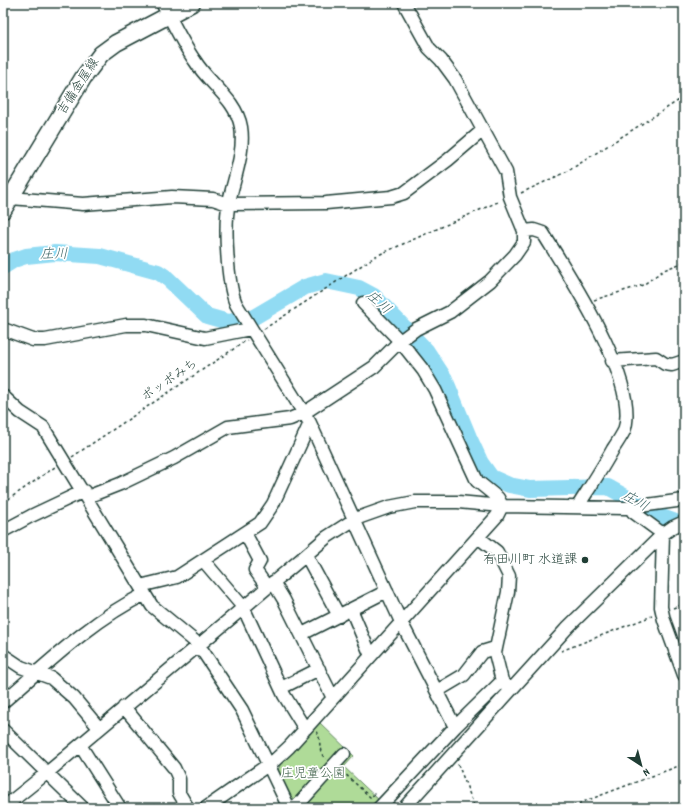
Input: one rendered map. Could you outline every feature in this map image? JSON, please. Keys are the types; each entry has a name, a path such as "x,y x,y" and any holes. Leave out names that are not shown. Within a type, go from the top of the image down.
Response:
{"main road":[{"name":"吉備金屋線","path":"5,206 83,78 101,54 166,9 192,3"}],"street":[{"path":"3,702 99,623 133,600 142,590 172,579 260,522 268,512 307,418 374,367 400,341 416,329 450,312 490,280 515,255 524,242 524,231 510,197 506,172 455,79 441,60 429,48 404,3"},
{"path":"166,9 195,62 228,100 241,126 241,152 228,204 228,264 231,289 238,308 307,418 387,591 455,728"},
{"path":"5,206 83,204 172,197 213,199 228,204 326,203 391,197 404,193 448,160 483,130"},
{"path":"524,231 534,230 542,233 596,322 625,392 627,412 624,431 578,506"},
{"path":"363,303 400,341 435,390 477,481 498,498 502,506"},
{"path":"3,329 34,340 45,340 126,325 146,325 205,338 252,332"},
{"path":"612,361 656,358 665,364 672,365 684,361"},
{"path":"3,396 20,412 43,427 142,590 158,612 198,644 242,710 289,808"},
{"path":"3,530 85,494 120,484 174,458 228,426 307,418"},
{"path":"4,807 48,772 306,554 327,537 355,519 389,508 415,502 458,502 502,506 630,507 684,500"},
{"path":"206,808 285,752 478,537 496,516 502,506"},
{"path":"630,507 633,512 663,534"},
{"path":"382,805 455,728 545,652 663,534 684,522"},
{"path":"245,533 260,561 255,570 270,584 302,634 334,698"},
{"path":"663,534 662,612 684,675"},
{"path":"478,537 497,552 509,576 508,592 495,648 496,660 506,685"},
{"path":"306,554 339,616"},
{"path":"202,560 243,607 281,688 308,727"},
{"path":"302,634 387,591"},
{"path":"352,610 371,656"},
{"path":"437,691 464,675 482,652 495,648"},
{"path":"3,655 21,667 51,678 64,689 99,728"},
{"path":"281,688 319,669"},
{"path":"404,808 452,754 506,685"},
{"path":"124,707 174,768 179,779 179,793 188,808"},
{"path":"3,730 48,772 83,808"},
{"path":"80,745 120,808"},
{"path":"295,808 344,754"}],"path":[{"path":"585,302 643,285 664,270 684,262"},
{"name":"ポッポみち","path":"3,503 252,332 318,293 347,273"},
{"path":"545,652 550,655 684,604"},
{"path":"308,727 318,734 322,755 371,798 374,794 382,805"},
{"path":"452,754 458,763 475,808"},
{"path":"567,808 684,764"}],"green space":[{"name":"庄児童公園","path":"318,721 354,756 344,767 381,802 375,808 293,808 277,772 283,759"}],"waterway":[{"name":"庄川","path":"3,267 14,260 26,256 55,253 100,256 158,272 167,278 207,316 228,322 254,317 305,287 326,281 359,288 374,296 426,350 445,379 481,463 491,477 509,485 530,489 608,487 662,517 684,525"}],"place":[{"name":"有田川町 水道課","path":"585,560"}]}
